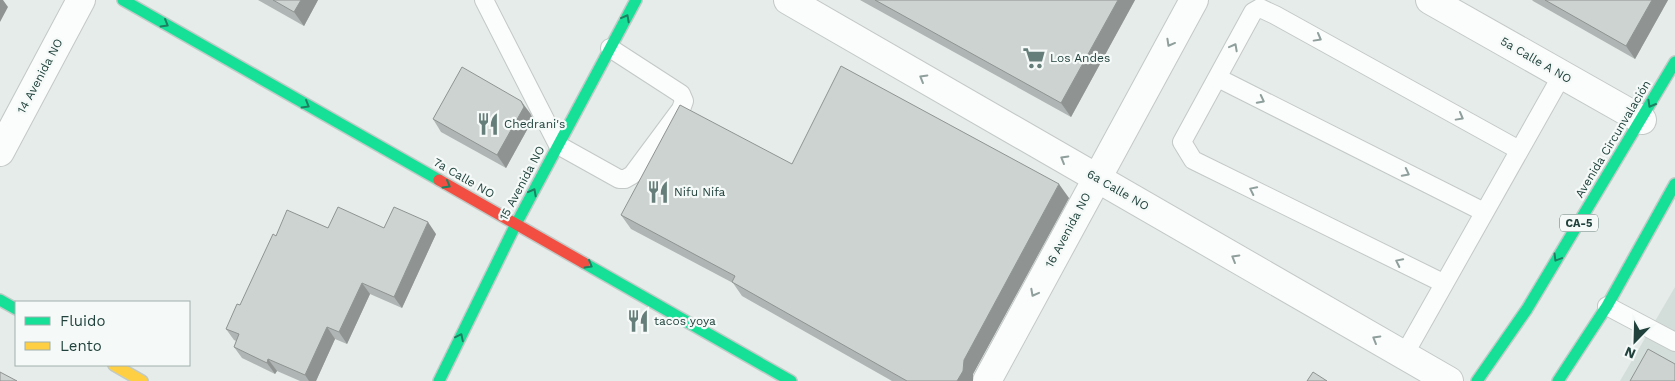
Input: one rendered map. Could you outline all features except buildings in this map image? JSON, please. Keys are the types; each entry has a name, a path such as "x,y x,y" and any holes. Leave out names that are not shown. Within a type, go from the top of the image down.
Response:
{"main road":[{"name":"7a Calle NO","path":"123,0 791,381"},
{"name":"15 Avenida NO","path":"439,381 516,224 636,0"},
{"name":"Avenida Circunvalación","path":"1477,381 1527,309 1642,120 1675,62"},
{"path":"1558,381 1607,306 1675,184"},
{"path":"0,300 15,308"},
{"path":"116,366 142,381"}],"street":[{"name":"14 Avenida NO","path":"0,152 81,0"},
{"name":"6a Calle NO","path":"788,0 1449,381"},
{"name":"16 Avenida NO","path":"986,381 1194,0"},
{"name":"5a Calle A NO","path":"1430,0 1642,120"}],"lane":[{"path":"484,0 558,145 619,179 626,179 632,175 681,109 684,101 681,94 610,48"},
{"path":"1443,283 1193,160 1185,151 1182,142 1253,12 1260,8 1520,150"},
{"path":"1404,355 1562,75"},
{"path":"1218,78 1484,212"},
{"path":"1607,306 1675,342"}],"shaded area":[{"path":"1675,287 1675,381 1620,381"}],"traffic: fast":[{"path":"123,0 439,180"},
{"path":"439,381 516,224 636,0"},
{"path":"1477,381 1527,309 1675,62"},
{"path":"1558,381 1607,306 1675,184"},
{"path":"584,263 791,381"},
{"path":"0,300 15,308"}],"traffic: slow":[{"path":"116,366 142,381"}],"traffic: jam":[{"path":"439,180 584,263"}],"place":[{"name":"Los Andes","path":"1034,58"},
{"name":"Chedrani's","path":"488,124"},
{"name":"Nifu Nifa","path":"658,192"},
{"name":"tacos yoya","path":"638,321"}]}
